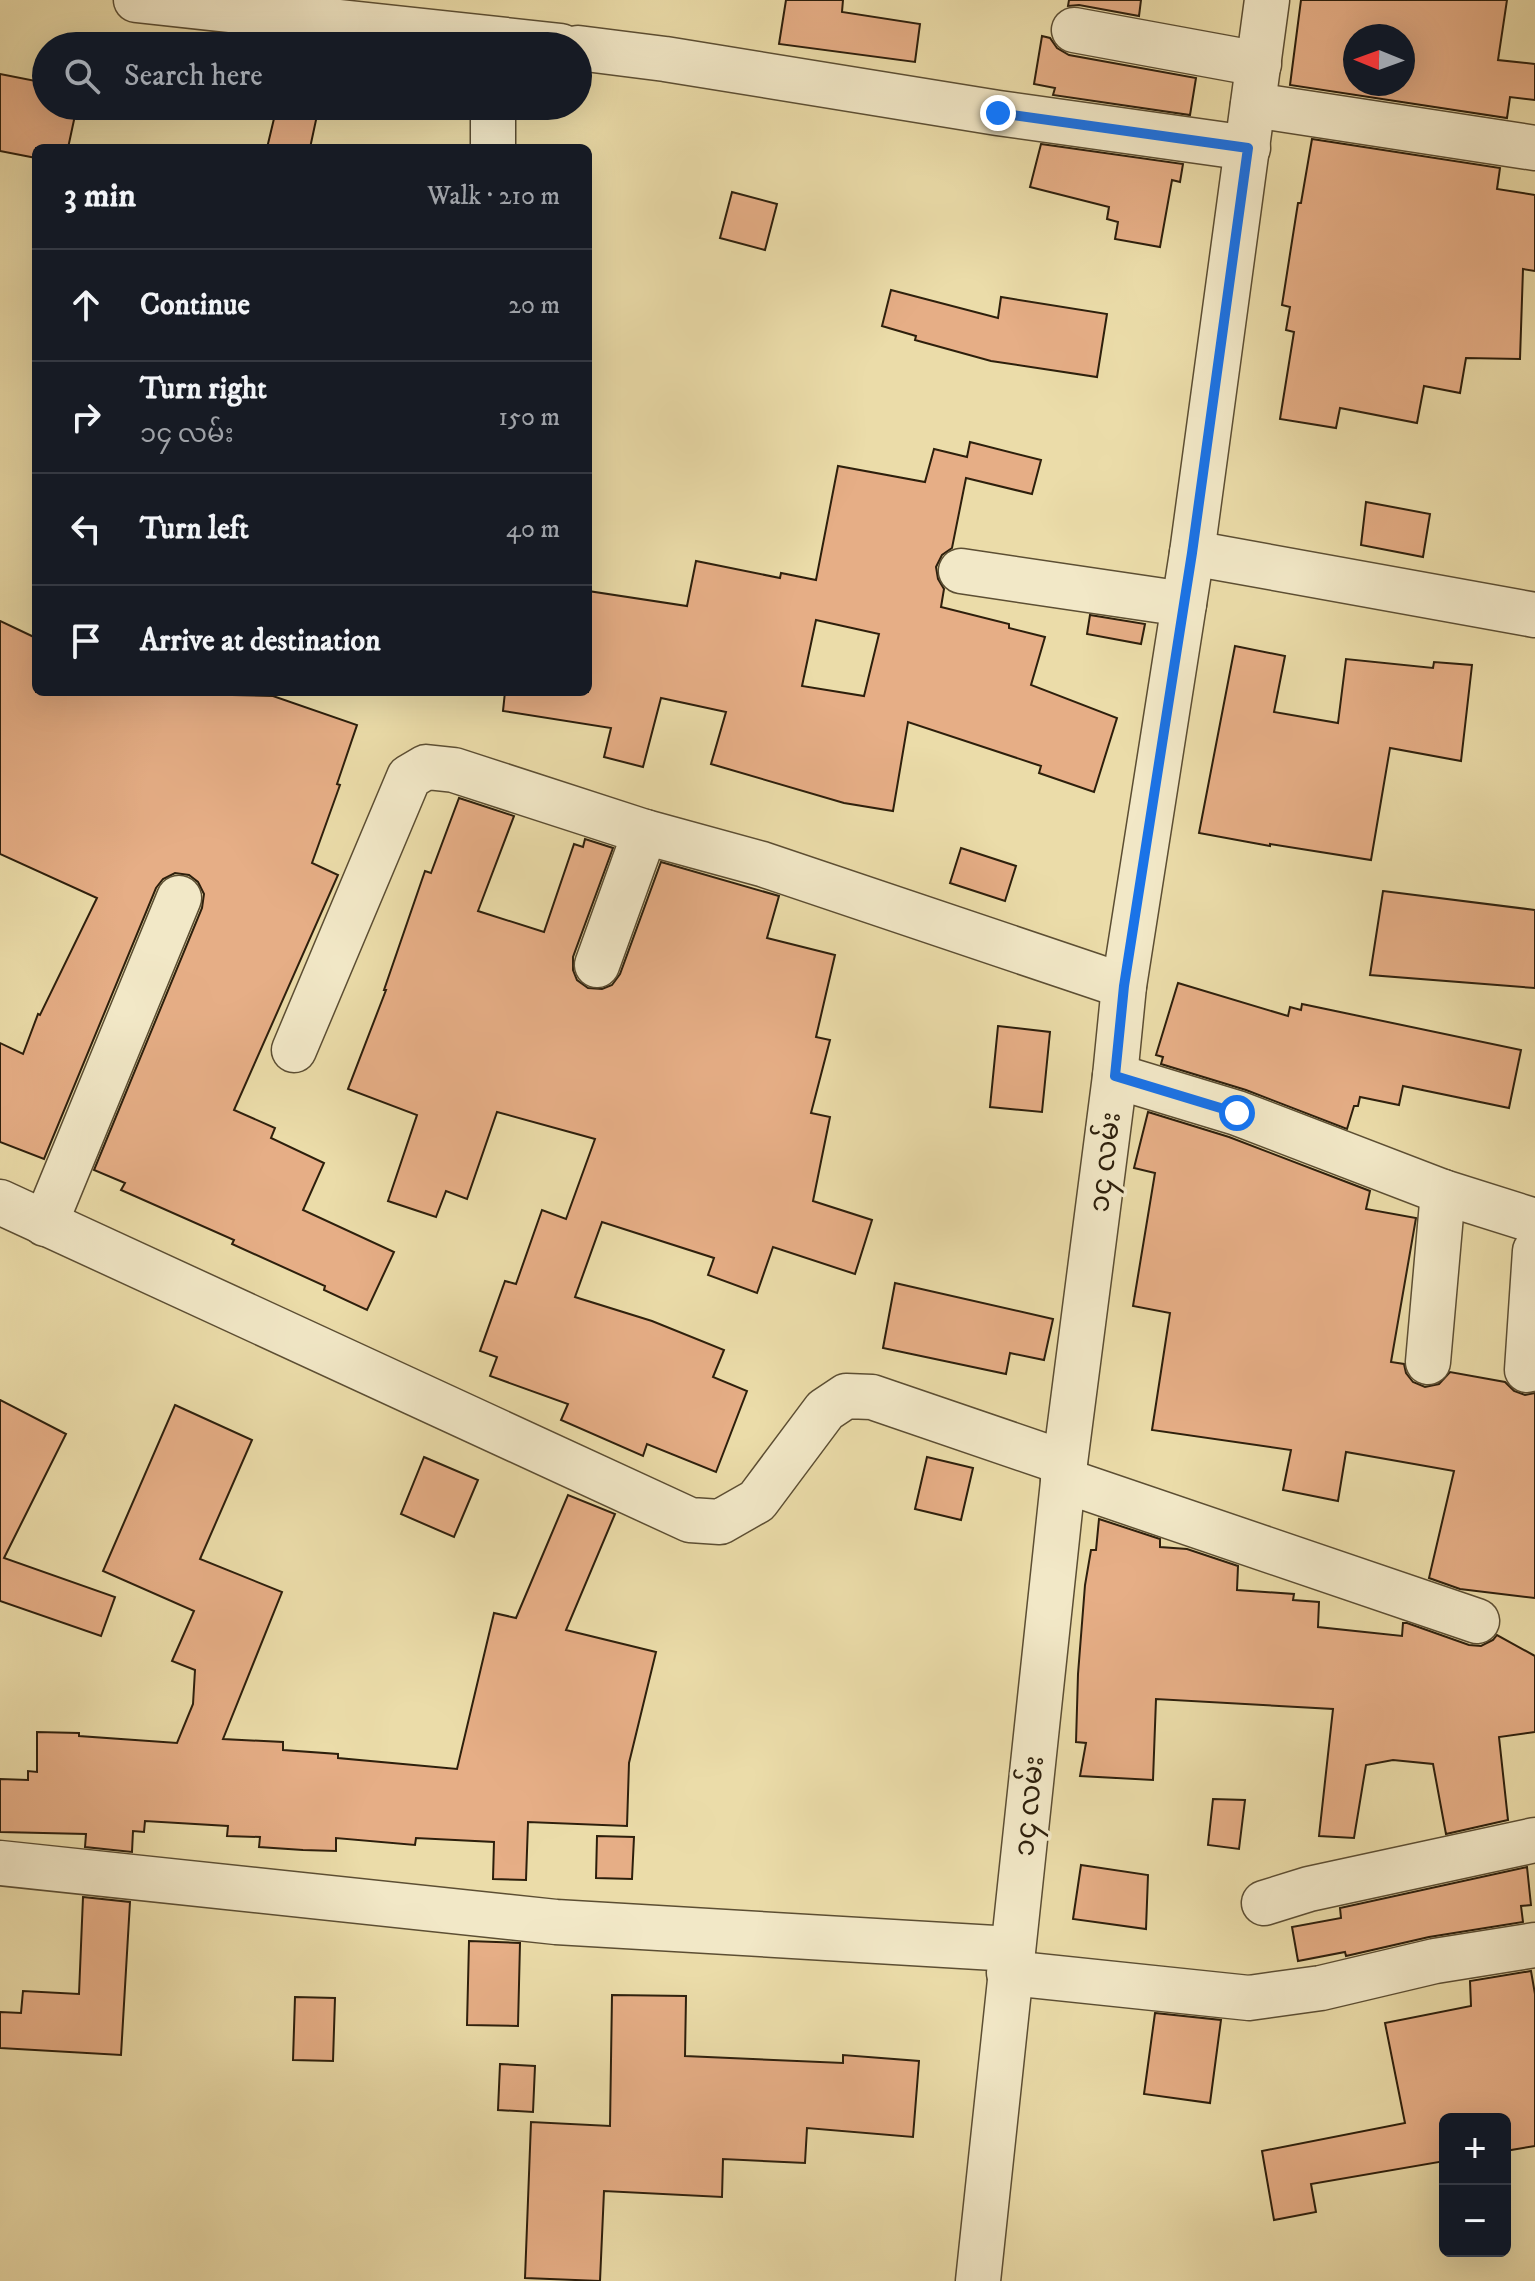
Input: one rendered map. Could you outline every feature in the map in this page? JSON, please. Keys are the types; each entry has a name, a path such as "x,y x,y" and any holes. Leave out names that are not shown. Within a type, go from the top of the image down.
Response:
{"street":[{"path":"136,0 407,32"},
{"name":"၁၄ လမ်း","path":"978,2281 1064,1472 1124,986 1192,553 1267,0"},
{"path":"1074,30 1256,85 1535,148"},
{"path":"592,50 1248,148"},
{"path":"493,120 493,144"},
{"path":"1192,553 1535,615"},
{"path":"961,571 1184,604"},
{"path":"294,1050 409,777 426,767 454,770 645,832 762,864 1124,986"},
{"path":"597,965 645,832"},
{"path":"45,1224 179,898"},
{"path":"1115,1076 1237,1113 1443,1192 1535,1221"},
{"path":"1428,1362 1443,1192"},
{"path":"0,1202 690,1520 720,1522 757,1501 825,1410 846,1396 872,1397 1064,1472 1477,1621"},
{"path":"1527,1370 1535,1251"},
{"path":"1264,1903 1309,1889 1535,1840"},
{"path":"0,1863 556,1922 1011,1961 1249,1998 1321,1988 1435,1961 1535,1945"}],"building":[{"path":"786,0 843,0 842,12 920,24 915,62 779,44"},
{"path":"1069,0 1141,0 1139,16 1079,5 1068,6"},
{"path":"1301,0 1507,0 1498,60 1535,64 1535,100 1510,97 1507,118 1362,96 1415,96 1415,24 1343,24 1343,93 1290,85"},
{"path":"1042,36 1050,38 1057,48 1069,55 1196,78 1190,115 1053,95 1055,88 1034,84"},
{"path":"0,74 32,80 32,120 74,120 69,144 32,144 32,157 0,151"},
{"path":"274,120 316,120 311,144 268,144"},
{"path":"1312,139 1500,168 1497,189 1535,195 1535,271 1523,269 1520,359 1466,358 1460,393 1424,386 1417,423 1340,408 1336,428 1280,419 1294,332 1286,330 1290,307 1282,305"},
{"path":"1041,144 1183,164 1180,182 1172,180 1160,247 1115,239 1118,222 1107,219 1109,207 1030,187"},
{"path":"732,192 777,204 765,250 720,238"},
{"path":"891,290 998,318 1001,297 1107,314 1097,377 991,361 915,340 916,336 882,326"},
{"path":"970,442 1041,460 1032,494 966,478 952,548 942,555 936,567 944,589 941,607 1009,624 1009,628 1045,637 1031,685 1117,718 1094,792 1039,773 1041,766 908,722 893,811 844,803 711,764 726,712 661,698 643,767 604,757 611,728 503,711 505,696 592,696 592,592 687,606 696,561 780,578 781,573 816,580 838,466 925,482 934,449 967,457","holes":["816,620 879,634 864,696 802,686"]},
{"path":"1366,502 1430,514 1423,557 1361,545"},
{"path":"1090,615 1145,624 1141,644 1087,634"},
{"path":"0,621 32,636 32,696 273,696 357,725 337,784 340,785 312,863 338,875 234,1110 275,1128 271,1138 324,1163 303,1210 394,1252 367,1310 324,1290 325,1286 232,1244 234,1240 121,1190 125,1183 94,1170 202,908 204,894 198,882 189,875 175,873 163,879 156,888 44,1159 0,1142 0,1043 23,1054 38,1014 97,898 0,854"},
{"path":"1235,646 1285,656 1274,712 1338,723 1346,659 1433,668 1434,662 1472,665 1461,761 1390,748 1371,860 1199,833"},
{"path":"459,798 514,816 478,911 544,932 574,844 583,847 585,839 613,848 573,957 577,980 588,988 602,989 612,985 620,974 661,862 779,896 767,938 835,955 816,1037 830,1040 811,1113 830,1117 813,1201 872,1220 855,1274 773,1247 757,1293 708,1275 714,1258 602,1222 575,1297 652,1321 724,1350 713,1377 747,1391 716,1472 647,1444 643,1456 561,1420 568,1404 490,1376 497,1357 480,1351 505,1281 516,1284 542,1210 566,1219 595,1139 497,1112 467,1199 446,1191 436,1217 388,1201 417,1115 348,1089 386,990 425,871 431,873"},
{"path":"961,848 1016,866 1005,901 950,883"},
{"path":"1383,891 1535,910 1535,988 1370,975"},
{"path":"1178,983 1288,1016 1290,1007 1301,1010 1302,1004 1521,1050 1509,1108 1403,1086 1399,1105 1360,1097 1347,1129 1246,1090 1161,1064 1163,1057 1156,1055"},
{"path":"998,1026 1050,1032 1042,1112 990,1107"},
{"path":"1148,1112 1229,1137 1370,1191 1366,1209 1416,1218 1391,1362 1404,1364 1413,1382 1425,1387 1439,1384 1450,1372 1505,1382 1514,1391 1525,1395 1535,1393 1535,1598 1460,1589 1429,1578 1454,1471 1346,1452 1338,1501 1283,1490 1291,1450 1152,1430 1170,1313 1133,1306 1155,1173 1134,1168"},
{"path":"895,1283 1053,1319 1044,1360 1010,1353 1006,1374 883,1348"},
{"path":"0,1400 66,1434 4,1558 115,1597 101,1636 0,1601"},
{"path":"175,1405 252,1440 200,1559 282,1592 223,1739 283,1742 283,1750 457,1769 494,1613 516,1618 568,1495 615,1514 566,1630 656,1652 629,1763 627,1826 528,1822 526,1880 493,1879 494,1842 416,1838 415,1845 336,1838 336,1851 303,1850 259,1847 260,1837 227,1836 228,1826 145,1821 144,1832 133,1831 132,1852 85,1847 86,1834 0,1832 0,1779 28,1780 28,1771 37,1772 37,1732 177,1743 193,1704 195,1670 172,1661 194,1611 103,1571"},
{"path":"424,1457 478,1480 454,1537 401,1514"},
{"path":"927,1457 973,1468 961,1520 915,1509"},
{"path":"1099,1519 1160,1539 1160,1547 1187,1549 1238,1566 1237,1590 1294,1594 1293,1600 1319,1602 1318,1627 1402,1636 1403,1623 1407,1623 1469,1645 1481,1646 1497,1635 1535,1656 1535,1732 1499,1737 1508,1820 1446,1834 1433,1764 1393,1760 1366,1765 1354,1838 1319,1836 1333,1709 1156,1699 1153,1780 1080,1776 1086,1743 1076,1742 1078,1674 1085,1585 1091,1550 1096,1550"},
{"path":"1213,1799 1245,1800 1239,1849 1208,1845"},
{"path":"597,1836 634,1837 632,1879 596,1878"},
{"path":"1081,1865 1148,1875 1146,1929 1073,1919"},
{"path":"1527,1867 1531,1905 1521,1906 1523,1922 1429,1937 1346,1956 1345,1952 1298,1961 1292,1927 1341,1918 1340,1908"},
{"path":"83,1897 130,1902 121,2055 0,2048 0,2012 21,2013 23,1991 79,1994"},
{"path":"469,1941 520,1943 518,2026 467,2025"},
{"path":"1531,1971 1535,1994 1535,2146 1511,2150 1511,2113 1439,2113 1439,2162 1311,2184 1316,2212 1274,2220 1262,2151 1405,2123 1385,2023 1471,2006 1470,1981"},
{"path":"612,1995 686,1996 685,2056 843,2063 843,2055 919,2061 913,2137 807,2128 805,2163 723,2159 722,2197 604,2191 600,2281 525,2278 531,2122 610,2126"},
{"path":"295,1997 335,1998 333,2061 293,2060"},
{"path":"1155,2013 1221,2020 1210,2103 1144,2094"},
{"path":"500,2064 535,2066 533,2112 498,2110"}],"route":[{"path":"998,113 1248,148 1192,553 1124,986 1115,1076 1237,1113"}]}
